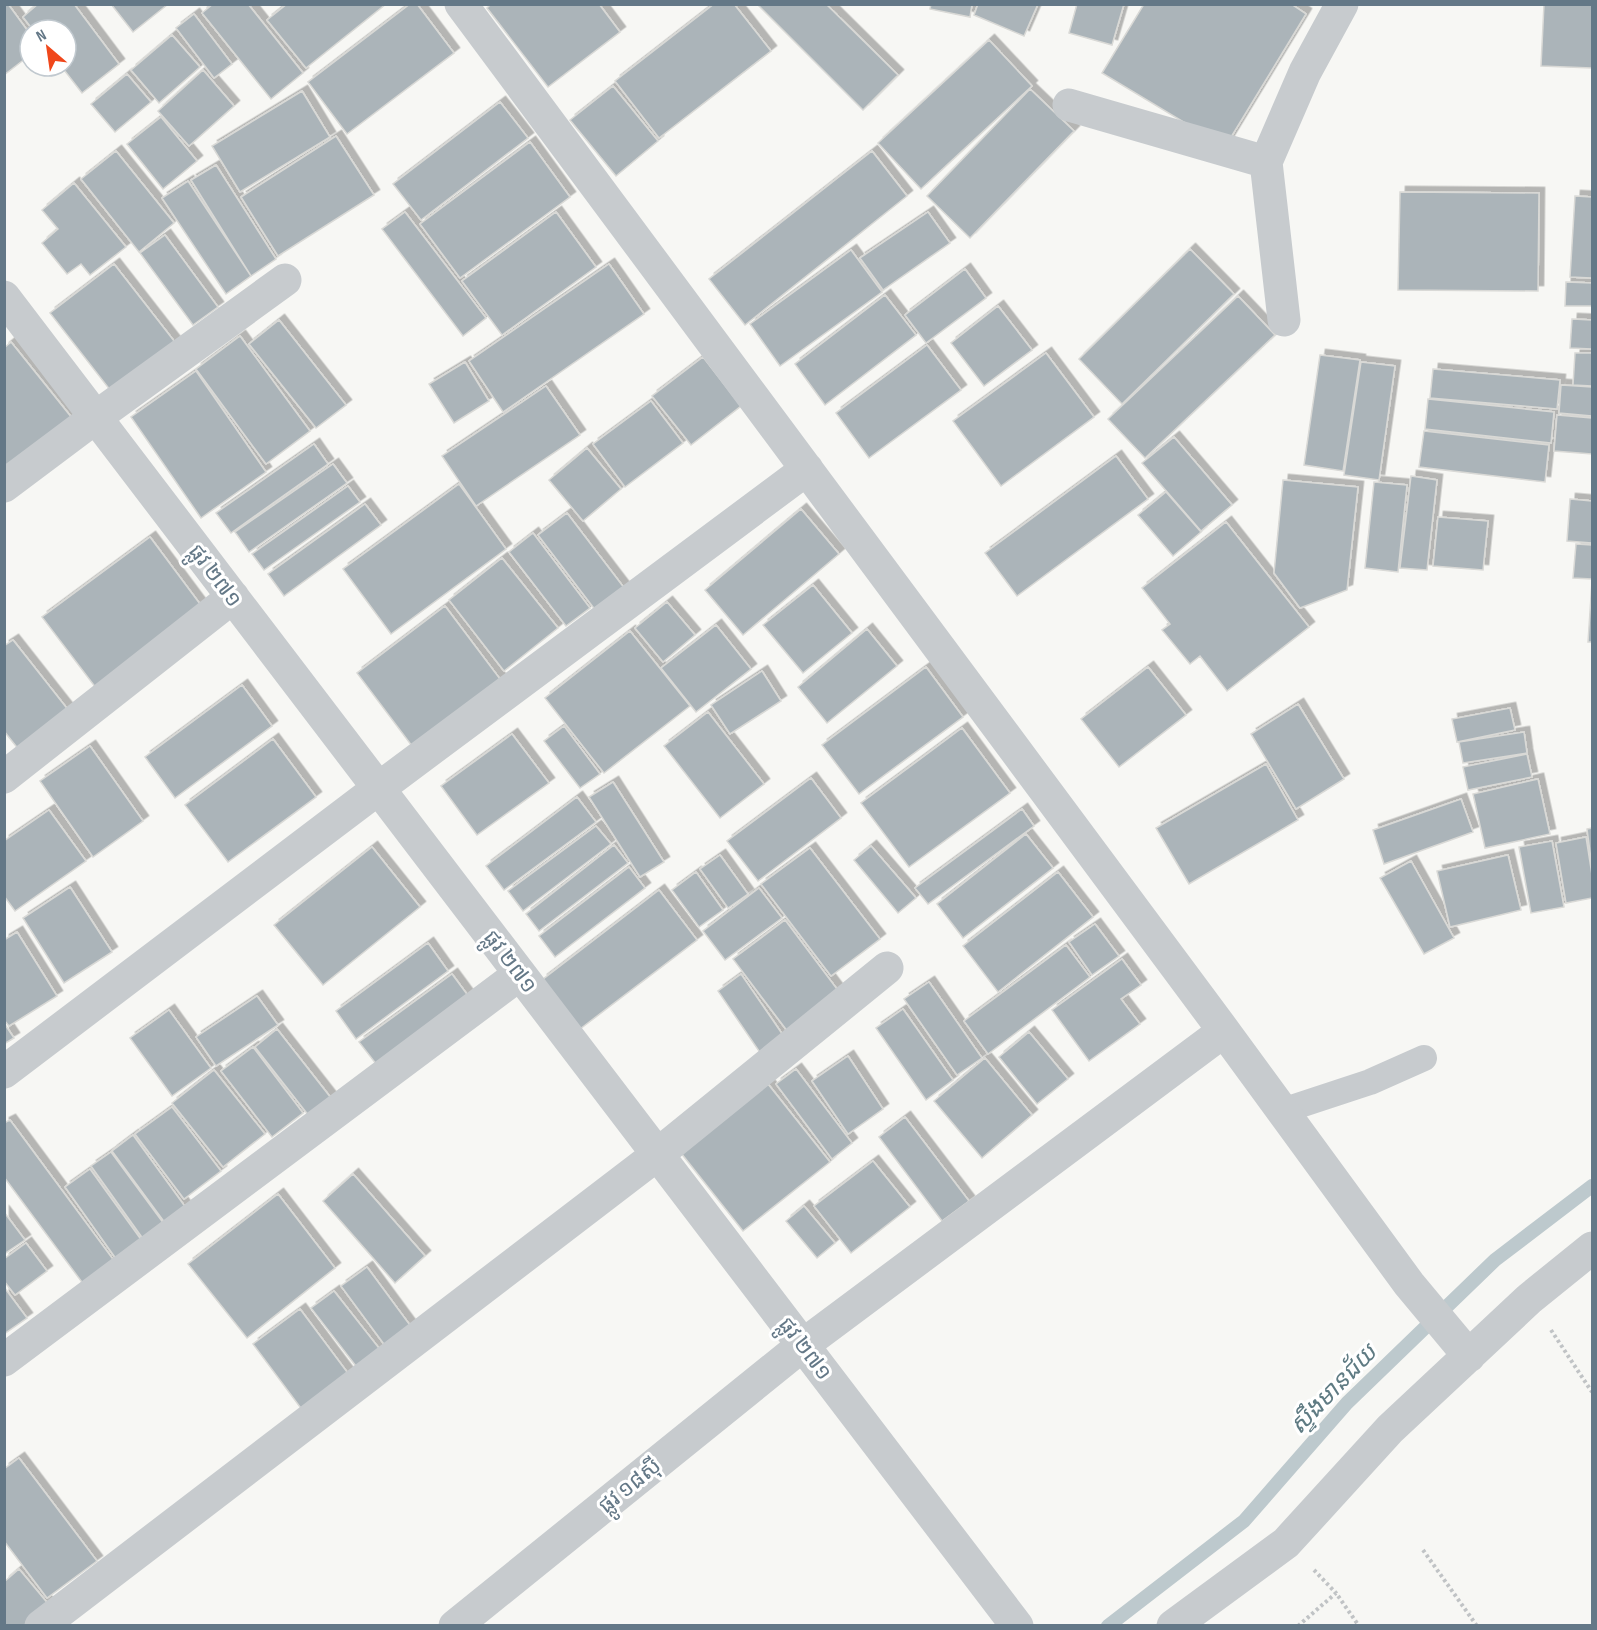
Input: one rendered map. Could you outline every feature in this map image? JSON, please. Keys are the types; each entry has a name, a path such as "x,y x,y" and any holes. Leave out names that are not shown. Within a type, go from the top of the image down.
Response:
{"street":[{"path":"461,4 1423,1301 1460,1345"},
{"path":"1284,320 1266,162 1305,72 1342,4"},
{"path":"1069,105 1266,162"},
{"path":"4,486 285,280"},
{"name":"ផ្លូវ ២៧១","path":"4,297 1017,1626"},
{"path":"4,1072 379,788 807,469"},
{"path":"4,777 233,597"},
{"path":"42,1626 658,1154 887,968"},
{"path":"4,1360 520,974"},
{"name":"ផ្លូវ ១៨ស៊ី","path":"455,1626 803,1345 1224,1031"},
{"path":"1173,1626 1286,1543 1390,1429 1460,1345 1529,1299 1593,1248"}],"lane":[{"path":"1282,1111 1370,1082 1424,1058"}],"path":[{"path":"1529,1299 1593,1392"},
{"path":"1423,1550 1477,1626"},
{"path":"1298,1626 1336,1593 1359,1626"}],"building":[{"path":"4,4 8,4 18,18 18,64 4,75"},
{"path":"38,4 74,4 119,64 82,93 70,78 78,78 78,18 23,17"},
{"path":"111,4 167,4 167,5 133,32"},
{"path":"213,4 248,4 303,73 271,99 202,13"},
{"path":"287,4 386,4 306,68 267,20"},
{"path":"410,4 417,4 454,53 347,134 308,82"},
{"path":"491,4 599,4 620,32 548,87 487,8"},
{"path":"714,4 734,4 771,51 659,138 615,81"},
{"path":"757,4 826,4 898,75 863,110"},
{"path":"931,4 972,4 970,17 930,9"},
{"path":"978,4 1038,4 1024,36 974,15"},
{"path":"1077,4 1124,4 1112,45 1069,33"},
{"path":"1144,4 1291,4 1306,14 1225,147 1102,73"},
{"path":"1544,4 1592,4 1592,68 1541,66"},
{"path":"194,14 232,64 214,78 176,28"},
{"path":"172,35 200,67 159,103 131,70"},
{"path":"989,40 1032,86 921,189 878,143"},
{"path":"203,70 234,106 189,146 158,111"},
{"path":"127,74 151,102 115,132 91,104"},
{"path":"613,86 658,141 616,176 570,120"},
{"path":"1030,89 1074,131 970,238 927,196"},
{"path":"302,91 330,137 240,192 212,146"},
{"path":"500,102 528,138 421,220 393,184"},
{"path":"161,117 197,161 163,189 127,144"},
{"path":"336,136 374,195 278,256 241,197"},
{"path":"530,142 570,197 460,278 420,224"},
{"path":"116,151 174,223 139,252 81,179"},
{"path":"872,151 907,196 745,325 709,279"},
{"path":"216,165 276,259 251,276 191,180"},
{"path":"188,181 251,276 226,294 162,198"},
{"path":"74,183 126,247 90,275 81,264 67,274 42,243 58,229 42,210"},
{"path":"1400,192 1539,193 1538,291 1398,290"},
{"path":"1575,196 1592,197 1592,278 1570,277"},
{"path":"405,212 486,318 463,336 382,229"},
{"path":"556,212 596,267 502,335 462,281"},
{"path":"928,212 950,243 883,290 860,258"},
{"path":"165,235 218,307 193,325 140,253"},
{"path":"1190,249 1234,294 1122,404 1079,359"},
{"path":"851,250 882,292 780,366 750,324"},
{"path":"114,264 178,346 114,395 50,313"},
{"path":"609,264 644,314 503,412 469,361"},
{"path":"965,269 986,298 926,343 905,315"},
{"path":"1566,282 1592,283 1592,306 1565,306"},
{"path":"885,295 916,335 825,405 795,364"},
{"path":"1238,296 1275,335 1145,458 1108,419"},
{"path":"998,306 1032,350 984,386 951,343"},
{"path":"1572,319 1592,320 1592,349 1570,348"},
{"path":"279,320 346,405 316,428 249,344"},
{"path":"240,336 310,431 266,464 196,369"},
{"path":"11,342 72,418 4,473 4,348"},
{"path":"927,345 961,390 869,458 836,413"},
{"path":"1046,353 1094,417 1001,486 953,421"},
{"path":"1575,353 1592,353 1592,386 1573,385"},
{"path":"1320,355 1360,360 1343,471 1304,465"},
{"path":"703,357 741,406 691,445 652,396"},
{"path":"465,362 489,401 454,423 429,384"},
{"path":"1361,362 1395,366 1379,480 1344,475"},
{"path":"1433,369 1560,380 1557,409 1430,398"},
{"path":"196,371 266,472 201,518 131,417"},
{"path":"1561,385 1592,387 1592,416 1559,413"},
{"path":"546,386 580,435 476,506 442,456"},
{"path":"1428,399 1554,412 1551,443 1425,429"},
{"path":"651,401 683,443 625,487 593,444"},
{"path":"1557,415 1592,418 1592,454 1554,451"},
{"path":"1424,431 1549,445 1545,482 1419,467"},
{"path":"1174,437 1232,505 1201,531 1142,463"},
{"path":"314,444 328,464 231,533 216,513"},
{"path":"587,448 621,489 583,521 549,480"},
{"path":"1116,456 1148,499 1017,596 985,553"},
{"path":"333,464 347,483 249,552 235,532"},
{"path":"1411,476 1437,480 1427,570 1400,568"},
{"path":"1283,480 1358,487 1347,590 1300,608 1274,573"},
{"path":"1374,482 1407,485 1398,572 1365,568"},
{"path":"459,484 506,549 391,634 343,569"},
{"path":"348,486 360,502 264,570 252,554"},
{"path":"1166,492 1201,532 1173,556 1138,515"},
{"path":"1570,499 1592,501 1592,543 1567,541"},
{"path":"365,504 381,525 284,596 268,574"},
{"path":"801,509 839,554 743,635 705,590"},
{"path":"567,513 625,589 596,611 538,535"},
{"path":"1438,517 1488,521 1483,570 1433,566"},
{"path":"1226,522 1309,627 1227,691 1200,656 1190,664 1162,630 1170,624 1142,588"},
{"path":"533,533 590,608 566,626 509,552"},
{"path":"150,537 203,608 96,688 42,617"},
{"path":"1576,544 1592,545 1592,579 1573,578"},
{"path":"502,558 558,628 504,671 449,600"},
{"path":"1592,581 1592,642 1588,642"},
{"path":"813,585 852,633 803,673 763,625"},
{"path":"667,602 695,635 663,662 635,628"},
{"path":"445,606 500,679 412,746 357,673"},
{"path":"716,625 751,669 696,712 661,668"},
{"path":"867,629 897,666 827,723 798,687"},
{"path":"630,631 690,706 604,773 545,698"},
{"path":"13,640 73,716 23,755 4,731 4,646"},
{"path":"926,667 963,717 859,794 822,745"},
{"path":"1148,667 1186,715 1119,767 1081,719"},
{"path":"762,671 781,701 730,734 711,705"},
{"path":"242,685 272,726 175,798 145,757"},
{"path":"1298,704 1344,779 1296,809 1251,734"},
{"path":"1510,708 1515,730 1457,742 1452,719"},
{"path":"708,712 764,784 720,818 664,746"},
{"path":"564,726 600,774 580,788 544,741"},
{"path":"962,728 1010,793 909,867 861,803"},
{"path":"1524,732 1527,753 1463,763 1459,742"},
{"path":"512,734 549,783 477,835 441,786"},
{"path":"273,739 316,797 228,862 185,805"},
{"path":"90,746 143,821 93,857 40,781"},
{"path":"1527,754 1532,777 1468,790 1463,767"},
{"path":"1266,764 1298,820 1189,884 1156,828"},
{"path":"811,778 841,818 758,881 727,841"},
{"path":"1538,779 1550,834 1485,848 1473,794"},
{"path":"613,782 664,862 640,877 589,797"},
{"path":"577,797 596,822 504,890 486,866"},
{"path":"1461,799 1473,832 1384,864 1373,830"},
{"path":"1022,809 1034,826 928,904 915,888"},
{"path":"49,810 86,861 15,911 4,896 4,841"},
{"path":"596,826 611,844 523,911 508,891"},
{"path":"1592,828 1592,867 1587,829"},
{"path":"1026,834 1053,868 963,938 937,904"},
{"path":"1586,837 1592,875 1592,898 1566,903 1556,843"},
{"path":"1552,841 1564,907 1531,913 1519,847"},
{"path":"614,845 628,863 539,931 526,914"},
{"path":"871,846 916,898 898,913 854,860"},
{"path":"372,847 420,907 323,985 274,925"},
{"path":"810,848 880,939 831,976 761,884"},
{"path":"720,855 748,894 728,908 700,869"},
{"path":"1508,855 1521,910 1450,927 1437,871"},
{"path":"1411,861 1454,938 1424,954 1380,878"},
{"path":"629,867 645,888 555,957 539,936"},
{"path":"696,872 723,910 699,927 672,890"},
{"path":"1058,872 1093,917 998,992 963,946"},
{"path":"70,887 112,952 64,983 23,918"},
{"path":"759,888 782,918 725,960 703,931"},
{"path":"659,890 697,940 580,1029 542,980"},
{"path":"785,920 843,997 791,1036 733,959"},
{"path":"1095,924 1119,956 1092,975 1069,942"},
{"path":"17,932 57,996 9,1026 4,1020 4,940"},
{"path":"428,943 448,971 356,1039 336,1011"},
{"path":"1066,945 1090,977 988,1054 964,1021"},
{"path":"1122,959 1141,985 1121,999 1140,1024 1089,1061 1052,1010"},
{"path":"452,974 472,1001 380,1069 359,1042"},
{"path":"741,974 785,1038 761,1054 718,991"},
{"path":"929,982 982,1058 957,1075 904,999"},
{"path":"257,996 278,1025 216,1066 196,1037"},
{"path":"903,1009 953,1080 926,1100 876,1028"},
{"path":"169,1010 211,1068 172,1096 130,1038"},
{"path":"4,1023 14,1038 4,1044"},
{"path":"277,1029 331,1098 309,1116 255,1047"},
{"path":"1029,1032 1068,1079 1037,1104 999,1057"},
{"path":"253,1047 303,1113 272,1137 221,1071"},
{"path":"848,1056 883,1109 848,1134 812,1081"},
{"path":"985,1058 1032,1115 982,1158 934,1101"},
{"path":"796,1069 852,1143 832,1159 776,1084"},
{"path":"214,1070 265,1134 223,1167 172,1103"},
{"path":"768,1084 830,1162 743,1231 681,1153"},
{"path":"172,1107 221,1171 184,1199 135,1134"},
{"path":"905,1117 969,1201 942,1221 879,1137"},
{"path":"10,1120 118,1266 87,1289 4,1177 4,1123"},
{"path":"133,1135 189,1212 168,1227 112,1151"},
{"path":"111,1152 167,1228 146,1243 91,1166"},
{"path":"873,1161 910,1207 851,1253 814,1206"},
{"path":"90,1169 145,1245 119,1263 65,1187"},
{"path":"353,1174 425,1256 395,1283 323,1201"},
{"path":"278,1194 335,1268 247,1338 188,1264"},
{"path":"804,1206 835,1243 817,1258 786,1221"},
{"path":"4,1212 25,1240 4,1254"},
{"path":"26,1243 47,1271 15,1295 4,1281 4,1259"},
{"path":"367,1267 415,1332 389,1351 341,1286"},
{"path":"4,1287 27,1318 4,1334"},
{"path":"334,1291 382,1352 359,1370 311,1308"},
{"path":"300,1309 350,1376 303,1411 253,1344"},
{"path":"19,1458 97,1561 47,1598 4,1541 4,1469"},
{"path":"19,1569 50,1606 26,1626 4,1626 4,1582"}],"waterway":[{"name":"ស្ទឹងមានជ័យ","path":"1108,1626 1244,1521 1347,1403 1495,1260 1592,1186"}]}
